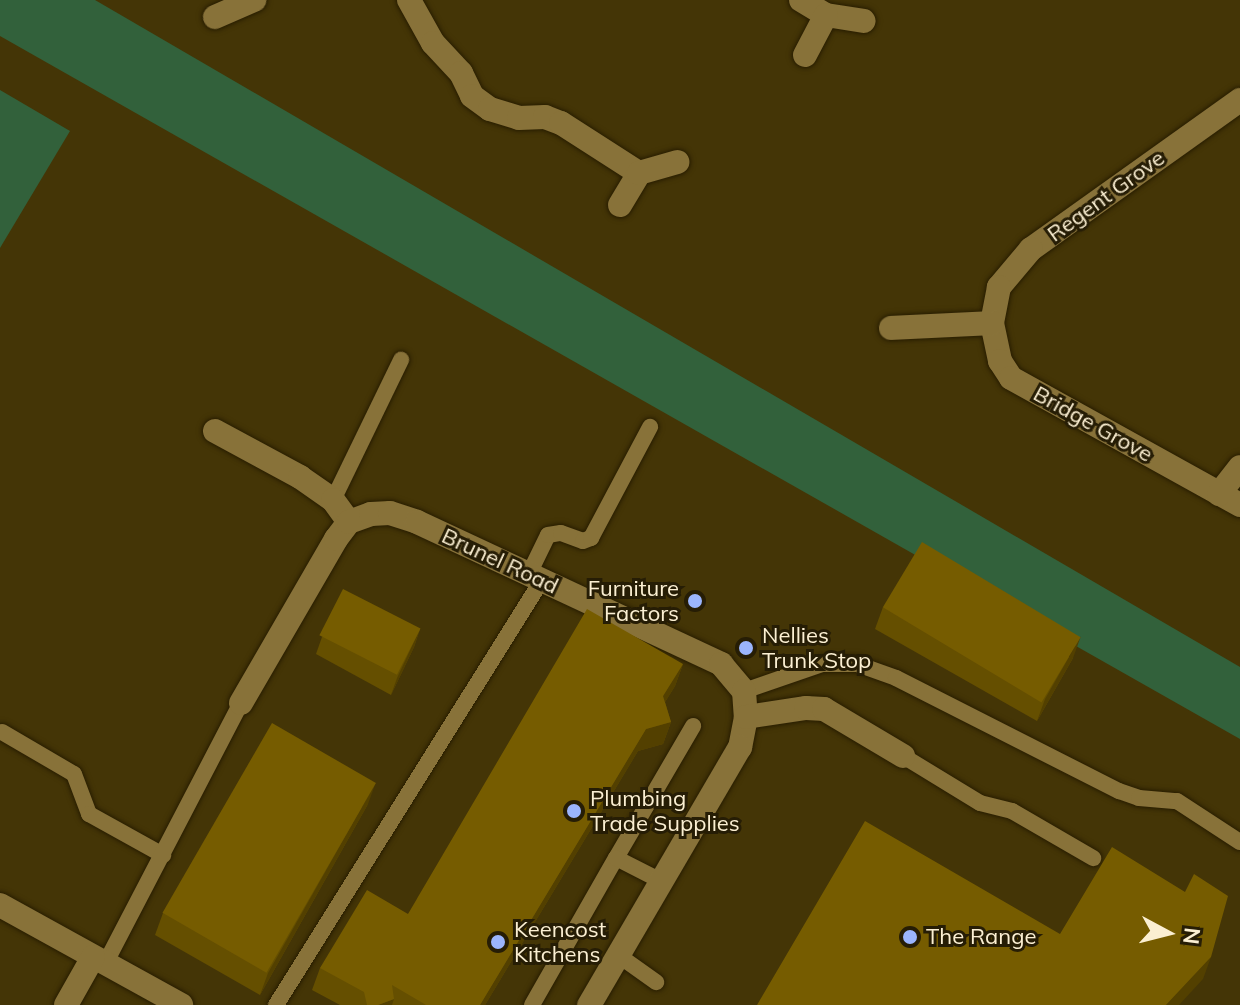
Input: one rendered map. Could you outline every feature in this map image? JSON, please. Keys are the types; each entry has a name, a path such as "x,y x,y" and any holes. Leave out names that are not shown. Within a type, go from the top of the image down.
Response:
{"street":[{"path":"215,17 254,0"},
{"path":"409,0 433,43 461,73 472,96 490,109 519,118 545,117 561,123 639,173"},
{"path":"801,0 826,15 864,21"},
{"path":"805,55 826,15"},
{"name":"Regent Grove","path":"993,316 999,287 1031,249 1240,100"},
{"path":"620,205 639,173 677,162"},
{"path":"891,328 993,316"},
{"name":"Bridge Grove","path":"993,316 1000,361 1011,378 1229,500"},
{"path":"215,431 300,477 333,500 349,522 241,703"},
{"path":"1229,500 1240,467"},
{"name":"Brunel Road","path":"349,522 371,514 390,513 417,522 721,664 744,691"},
{"path":"589,1005 740,747 746,717 744,691"},
{"path":"746,717 806,708 824,709 903,756"},
{"path":"0,905 181,1005"},
{"path":"66,1005 99,960"}],"lane":[{"path":"333,500 401,360"},
{"path":"276,1005 535,577 548,535 561,533 583,541 591,538 650,427"},
{"path":"744,691 822,664 857,664 896,678 1119,791 1139,798 1177,801 1240,842"},
{"path":"99,960 163,855 241,703"},
{"path":"532,1005 693,726"},
{"path":"2,732 74,774 89,814 163,855"},
{"path":"903,756 980,803 1012,811 1093,858"},
{"path":"616,858 661,881"},
{"path":"618,955 656,982"}],"green space":[{"path":"0,0 95,0 1240,667 1240,739 0,36"},
{"path":"0,90 70,131 0,248"}],"building":[{"path":"922,542 1081,637 1041,702 883,607"},
{"path":"343,589 421,628 397,675 319,635"},
{"path":"587,609 683,664 663,696 671,722 646,729 480,1005 426,1005 392,985 394,999 367,1005 364,992 320,968 367,890 408,914"},
{"path":"272,723 376,783 266,973 162,913"},
{"name":"The Range","path":"865,821 1060,934 1112,847 1185,892 1194,874 1228,896 1211,957 1166,1005 757,1005"}],"place":[{"name":"Furniture Factors","path":"695,601"},
{"name":"Nellies Trunk Stop","path":"746,648"},
{"name":"Plumbing Trade Supplies","path":"574,811"},
{"name":"The Range","path":"910,937"},
{"name":"Keencost Kitchens","path":"498,942"}]}
